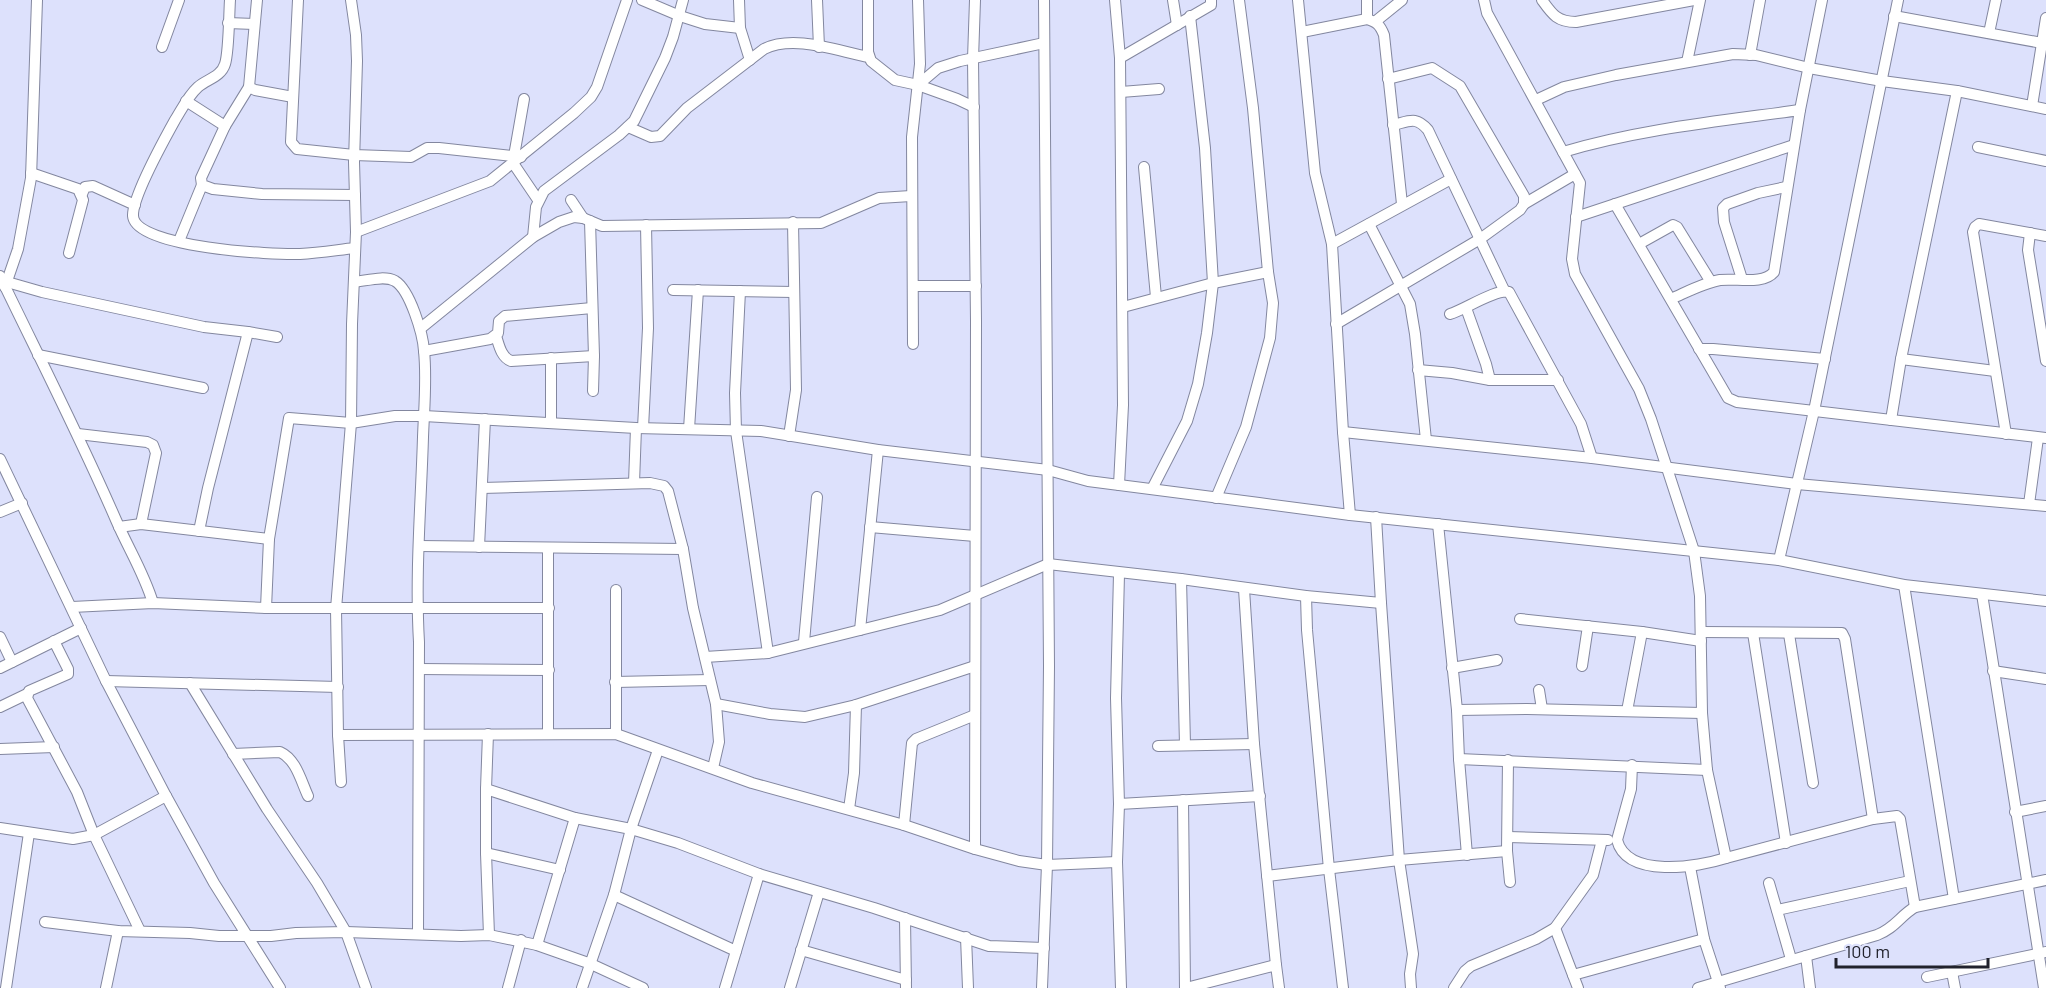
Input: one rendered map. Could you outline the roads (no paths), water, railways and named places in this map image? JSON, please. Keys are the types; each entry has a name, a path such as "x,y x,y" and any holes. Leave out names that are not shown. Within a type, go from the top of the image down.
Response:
{"street":[{"path":"37,0 31,173 27,210 18,249 4,282 145,578 153,603"},
{"path":"162,47 179,0"},
{"path":"230,0 225,63 214,77 200,85 186,101 160,146 135,205 133,216 139,227 148,233 224,249 299,254 355,248"},
{"path":"179,241 202,185 201,178 225,126 249,87 257,0"},
{"path":"298,0 292,146 297,149 354,155 411,157 427,148 516,158"},
{"path":"341,782 336,609 351,423 356,232 354,155 357,61 351,0"},
{"path":"356,232 490,181 591,97 597,87 627,0"},
{"path":"642,0 705,24 740,28"},
{"path":"533,237 538,200 544,191 628,128 634,121 665,58 680,16 683,0"},
{"path":"739,0 740,28 750,60"},
{"path":"817,0 819,47"},
{"path":"868,0 869,57"},
{"path":"913,344 911,196 912,137 920,64 918,0"},
{"path":"975,0 973,59 976,286 975,849"},
{"path":"1042,988 1047,865 1049,666 1044,0"},
{"path":"1115,0 1120,58 1123,307 1123,405 1119,485"},
{"path":"1173,0 1176,25"},
{"path":"1120,58 1212,5 1211,0"},
{"path":"1216,498 1246,427 1270,338 1273,303 1268,272 1253,108 1239,0"},
{"path":"1298,0 1315,173 1332,244 1350,514"},
{"path":"1368,0 1372,20 1384,35 1402,204"},
{"path":"1302,32 1372,20 1402,0"},
{"path":"1484,0 1487,13 1580,183 1572,259 1575,274 1639,389 1694,551 1700,596 1702,713 1707,770 1726,858"},
{"path":"1542,0 1553,14 1565,22 1576,22 1694,0"},
{"path":"1687,62 1700,0"},
{"path":"1750,55 1760,0"},
{"path":"1671,299 1711,282 1761,280 1769,278 1774,272 1786,187 1822,0"},
{"path":"1779,560 1814,411 1898,0"},
{"path":"1989,33 1996,0"},
{"path":"1152,489 1187,421 1198,384 1213,283 1205,148 1190,16"},
{"path":"1894,16 2042,43"},
{"path":"2032,106 2046,18"},
{"path":"228,23 254,24"},
{"path":"628,128 651,137 660,136 687,108 750,60 772,45 793,42 869,57 895,80 957,99 974,107"},
{"path":"918,86 938,68 1044,43"},
{"path":"1536,100 1564,87 1733,54 1750,55 1882,81 1957,91 2046,109"},
{"path":"1388,78 1432,68 1460,86 1524,196 1524,204"},
{"path":"249,87 293,97"},
{"path":"1120,92 1159,89"},
{"path":"1891,420 1901,359 1957,91"},
{"path":"524,99 516,158 538,200"},
{"path":"186,101 225,126"},
{"path":"1563,152 1664,130 1800,110"},
{"path":"1393,124 1416,120 1428,130 1504,290 1514,298 1581,424 1592,458"},
{"path":"1576,217 1794,146"},
{"path":"1978,147 2046,161"},
{"path":"1144,167 1156,297"},
{"path":"31,173 78,189 82,194 83,200 69,253"},
{"path":"1336,324 1480,239 1520,210 1524,204 1575,174"},
{"path":"1332,244 1451,179"},
{"path":"202,185 213,189 262,194 355,195"},
{"path":"82,194 85,187 93,186 135,205"},
{"path":"1742,279 1724,222 1723,208 1726,204 1758,193 1786,187"},
{"path":"421,328 533,237 558,222 574,217 602,226 821,223 879,198 911,196"},
{"path":"571,200 586,219 594,356 592,391"},
{"path":"1615,204 1700,349 1721,390 1728,398 1737,402 2042,438 2029,504"},
{"path":"789,436 796,390 793,222"},
{"path":"1369,224 1410,304 1425,441"},
{"path":"2006,434 1973,232 1979,224 2046,236"},
{"path":"634,483 648,328 646,225"},
{"path":"1639,244 1673,225 1677,227 1711,282"},
{"path":"2030,233 2028,250 2041,297 2046,361"},
{"path":"1123,307 1213,283 1268,272"},
{"path":"354,282 389,279 397,282 406,295 421,328 424,351 417,608 418,934"},
{"path":"4,282 204,327 277,338"},
{"path":"912,286 976,286"},
{"path":"673,290 794,292"},
{"path":"688,429 699,290"},
{"path":"1450,314 1504,290"},
{"path":"740,291 735,393 736,431 768,653"},
{"path":"424,351 490,339 498,333 499,321 505,316 592,308"},
{"path":"1466,308 1490,381"},
{"path":"199,531 248,332"},
{"path":"496,336 506,359 511,361 594,356"},
{"path":"1700,349 1825,359"},
{"path":"38,355 204,388"},
{"path":"550,423 551,358"},
{"path":"1901,359 1995,371"},
{"path":"1418,370 1452,373 1490,381 1558,381"},
{"path":"266,608 269,538 289,418 351,423 395,416 639,428 761,431 878,450 1048,470 1088,481 1216,498 1779,560 1904,585 2046,601"},
{"path":"479,547 485,419"},
{"path":"1343,432 1592,458 1797,483 2046,507"},
{"path":"78,434 147,442 153,445 156,453 141,525"},
{"path":"860,630 878,450"},
{"path":"0,459 106,681 166,796 214,883 280,988"},
{"path":"482,488 634,483 664,486 668,491 682,549 693,608 716,704 719,742 713,768"},
{"path":"804,642 817,497"},
{"path":"0,512 22,503"},
{"path":"1376,517 1399,860 1413,954 1410,974 1411,988"},
{"path":"1438,524 1457,710 1467,855"},
{"path":"119,527 141,525 269,538"},
{"path":"870,527 975,536"},
{"path":"419,546 682,549"},
{"path":"548,733 549,548"},
{"path":"705,657 768,653 804,642 940,610 1048,564 1119,574 1181,579 1244,589 1381,603"},
{"path":"1119,574 1116,698 1119,804 1117,862 1121,988"},
{"path":"1181,579 1185,746"},
{"path":"1904,585 1954,899"},
{"path":"1244,589 1254,744 1279,988"},
{"path":"616,590 616,734"},
{"path":"1982,594 2015,812 2042,953 2044,988"},
{"path":"1306,596 1307,630 1329,869 1343,988"},
{"path":"72,607 153,603 336,609 549,608"},
{"path":"1520,619 1701,636 1753,633 1842,633 1845,639 1874,819"},
{"path":"1582,666 1588,626"},
{"path":"0,668 81,628"},
{"path":"1628,711 1642,632"},
{"path":"1753,633 1786,843"},
{"path":"1789,634 1814,783"},
{"path":"0,637 12,662"},
{"path":"0,707 68,674 68,669 54,641"},
{"path":"1452,668 1497,660"},
{"path":"716,704 790,717 805,717 856,705 975,666"},
{"path":"418,669 549,670"},
{"path":"1993,671 2046,679"},
{"path":"615,682 710,680"},
{"path":"106,681 338,687"},
{"path":"190,683 346,932 366,988"},
{"path":"1539,690 1542,709"},
{"path":"27,694 27,698 77,792 94,835 140,931"},
{"path":"849,809 854,773 856,705"},
{"path":"1457,710 1542,709 1702,713"},
{"path":"904,825 912,743 916,739 975,715"},
{"path":"488,734 486,853 489,935"},
{"path":"338,735 616,734 752,783 904,825 1019,861 1047,865 1117,862"},
{"path":"1158,746 1254,744"},
{"path":"0,749 54,747"},
{"path":"582,988 614,895 631,829 658,750"},
{"path":"233,754 280,752 286,755 292,760 308,796"},
{"path":"1459,759 1707,770"},
{"path":"1508,760 1507,851 1510,882"},
{"path":"1632,765 1630,789 1617,840 1619,848 1625,854 1641,862 1665,867 1690,867 1892,815 1900,819 1915,907"},
{"path":"486,789 575,818 631,829 678,843 759,874 989,946 1044,948"},
{"path":"0,828 73,839 94,835 166,796"},
{"path":"1119,804 1260,796"},
{"path":"1183,800 1186,988 1276,965"},
{"path":"2015,812 2046,806"},
{"path":"537,945 575,818"},
{"path":"6,988 29,833"},
{"path":"1508,837 1617,840"},
{"path":"1454,988 1471,966 1536,939 1555,928 1593,875 1602,840"},
{"path":"1267,876 1399,860 1507,851"},
{"path":"486,853 560,870"},
{"path":"1690,867 1704,939 1719,985"},
{"path":"725,988 759,874"},
{"path":"1698,988 1719,985 1887,931 1915,907 2046,880"},
{"path":"1777,910 1910,881"},
{"path":"1769,883 1791,960"},
{"path":"790,988 819,892"},
{"path":"614,895 736,951"},
{"path":"801,950 906,984 905,918"},
{"path":"45,922 118,931 219,936 346,932 489,935 537,945 591,964 627,984 643,988"},
{"path":"1555,928 1578,988"},
{"path":"106,988 118,931"},
{"path":"966,937 968,988"},
{"path":"1573,975 1704,939"},
{"path":"508,988 521,940"},
{"path":"1928,977 2042,953"},
{"path":"1806,956 1810,988"},
{"path":"1952,972 1955,988"}]}
